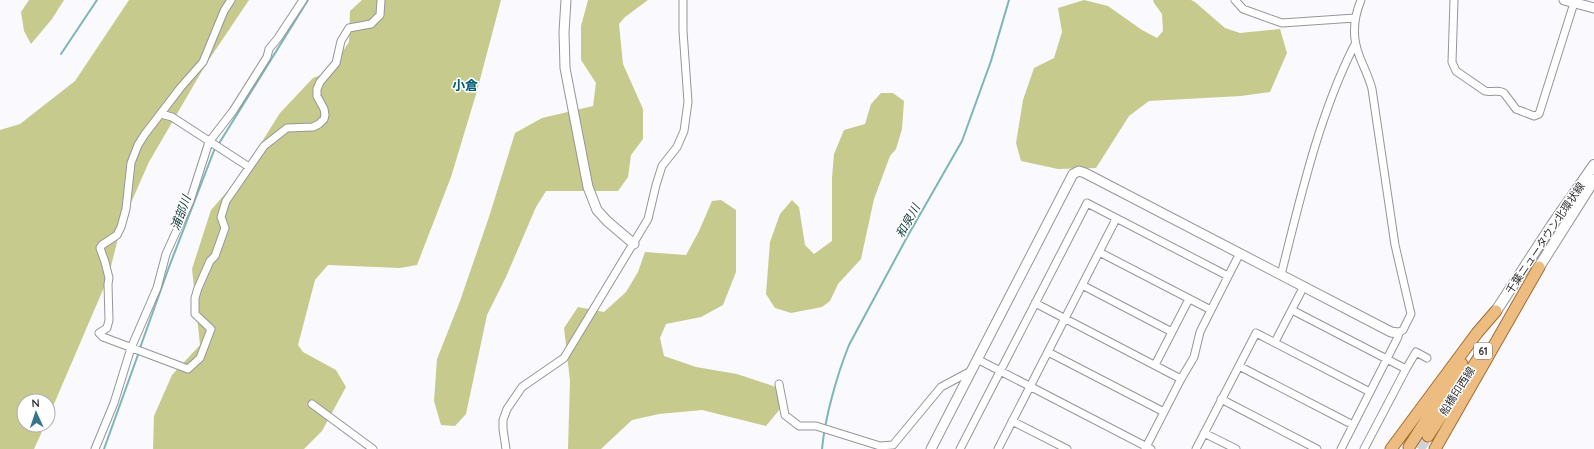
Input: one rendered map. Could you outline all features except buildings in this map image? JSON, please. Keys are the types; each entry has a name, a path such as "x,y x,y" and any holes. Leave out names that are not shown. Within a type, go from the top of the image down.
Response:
{"main road":[{"name":"千葉ニュータウン北環状線","path":"1496,311 1552,225 1594,165"},
{"name":"千葉ニュータウン北環状線","path":"1539,267 1594,180"},
{"name":"船橋印西線","path":"1428,436 1539,267"},
{"path":"1435,449 1539,267"},
{"name":"船橋印西線","path":"1409,447 1496,311"},
{"name":"61","path":"1391,449 1477,333 1496,311"}],"street":[{"path":"231,0 224,11 203,62 181,87 145,134 135,152 129,171 126,209 121,227 117,235 100,248 109,278 109,320 107,328 99,333 103,337 188,369 200,358 211,329 195,314 195,298 210,261 215,256 225,228 221,217 222,209 226,201 264,146 287,128 313,127 324,119 324,109 317,96 317,89 320,82 336,62 341,41 348,28 371,24 380,15 381,0"},
{"path":"95,449 114,403 131,348 157,288 166,254 190,201 209,142 233,111 267,57 269,49 303,0"},
{"path":"566,0 564,32 566,68 588,187 597,210 606,221 634,244"},
{"path":"506,449 503,420 511,401 522,387 564,358 648,219 662,166 677,147 684,131 688,102 683,31 683,0"},
{"path":"1235,0 1244,9 1282,23 1355,18"},
{"path":"1341,449 1398,337 1398,333 1402,330 1411,312 1395,245 1370,80 1358,53 1356,44 1355,18 1361,0"},
{"path":"1454,0 1452,62 1456,71 1485,91 1501,91 1516,109 1534,116 1538,114 1574,3"},
{"path":"1564,0 1594,8"},
{"path":"1281,275 1299,201 1326,115 1340,74 1354,46"},
{"path":"161,114 172,117 249,167"},
{"path":"931,449 1069,181 1076,172 1082,171 1391,332 1398,333"},
{"path":"960,449 1087,203 1228,276"},
{"path":"998,449 1116,218"},
{"path":"1099,252 1211,310"},
{"path":"977,359 1148,448 1164,412 1194,357 1200,332 1240,253"},
{"path":"1082,285 1172,332"},
{"path":"1275,342 1304,286"},
{"path":"1155,365 1189,299"},
{"path":"1035,303 1181,379"},
{"path":"1292,310 1406,369"},
{"path":"1196,449 1256,333 1370,392"},
{"path":"1048,352 1164,412"},
{"path":"1364,449 1416,352 1427,358"},
{"path":"1239,366 1353,425"},
{"path":"779,384 785,415 799,426 816,426 880,446 893,445 941,387 971,371"},
{"path":"1222,400 1317,449"},
{"path":"312,404 373,449"},
{"path":"1012,421 1067,449"},
{"path":"1204,433 1236,449"}],"green space":[{"path":"29,0 64,0 52,19 31,44 24,31 21,12"},
{"path":"129,0 249,0 206,64 149,162 122,223 108,278 56,399 56,393 16,393 16,433 41,433 34,449 0,449 0,130 20,124 75,81"},
{"path":"362,0 501,0 477,91 451,177 417,265 400,268 328,265 315,280 298,345 303,352 336,370 346,387 322,431 304,449 153,449 154,416 172,375 200,345 192,269 211,210 239,178 280,113 313,78 329,72 349,42 350,11"},
{"path":"588,0 648,0 625,17 619,24 623,64 643,109 643,139 631,155 628,177 618,191 546,191 536,207 506,277 487,315 466,414 455,426 441,425 434,401 437,359 460,301 489,217 515,133 542,118 593,106 596,83 581,60 581,26"},
{"path":"1084,0 1108,6 1142,30 1157,38 1163,31 1162,14 1153,0 1191,0 1225,28 1240,33 1280,29 1287,53 1270,92 1241,96 1149,101 1129,116 1096,168 1058,169 1021,161 1016,143 1023,100 1034,68 1054,58 1062,32 1058,8"},
{"path":"881,93 893,93 904,101 902,129 896,149 890,156 874,199 861,259 838,284 830,301 822,307 791,313 775,308 766,294 770,242 780,214 792,200 799,207 805,245 814,254 832,241 832,178 834,154 844,130 865,124 871,104"},
{"path":"721,200 736,210 736,272 723,305 701,317 666,324 660,338 664,356 696,367 737,374 779,388 780,409 766,426 702,410 659,414 632,420 601,449 568,449 570,381 564,328 578,307 604,312 626,292 638,272 645,252 686,255 699,231 712,201"}],"waterway":[{"path":"61,54 97,0"},
{"name":"浦部川","path":"218,145 308,0"},
{"name":"和泉川","path":"822,449 832,396 849,345 906,239 962,141 991,61 1009,0"},
{"name":"浦部川","path":"140,348 169,267 215,148"},
{"name":"浦部川","path":"104,449 139,352"}],"tunnel":[{"path":"1419,449 1428,436"}],"district":[{"name":"小倉","path":"465,85"}]}
